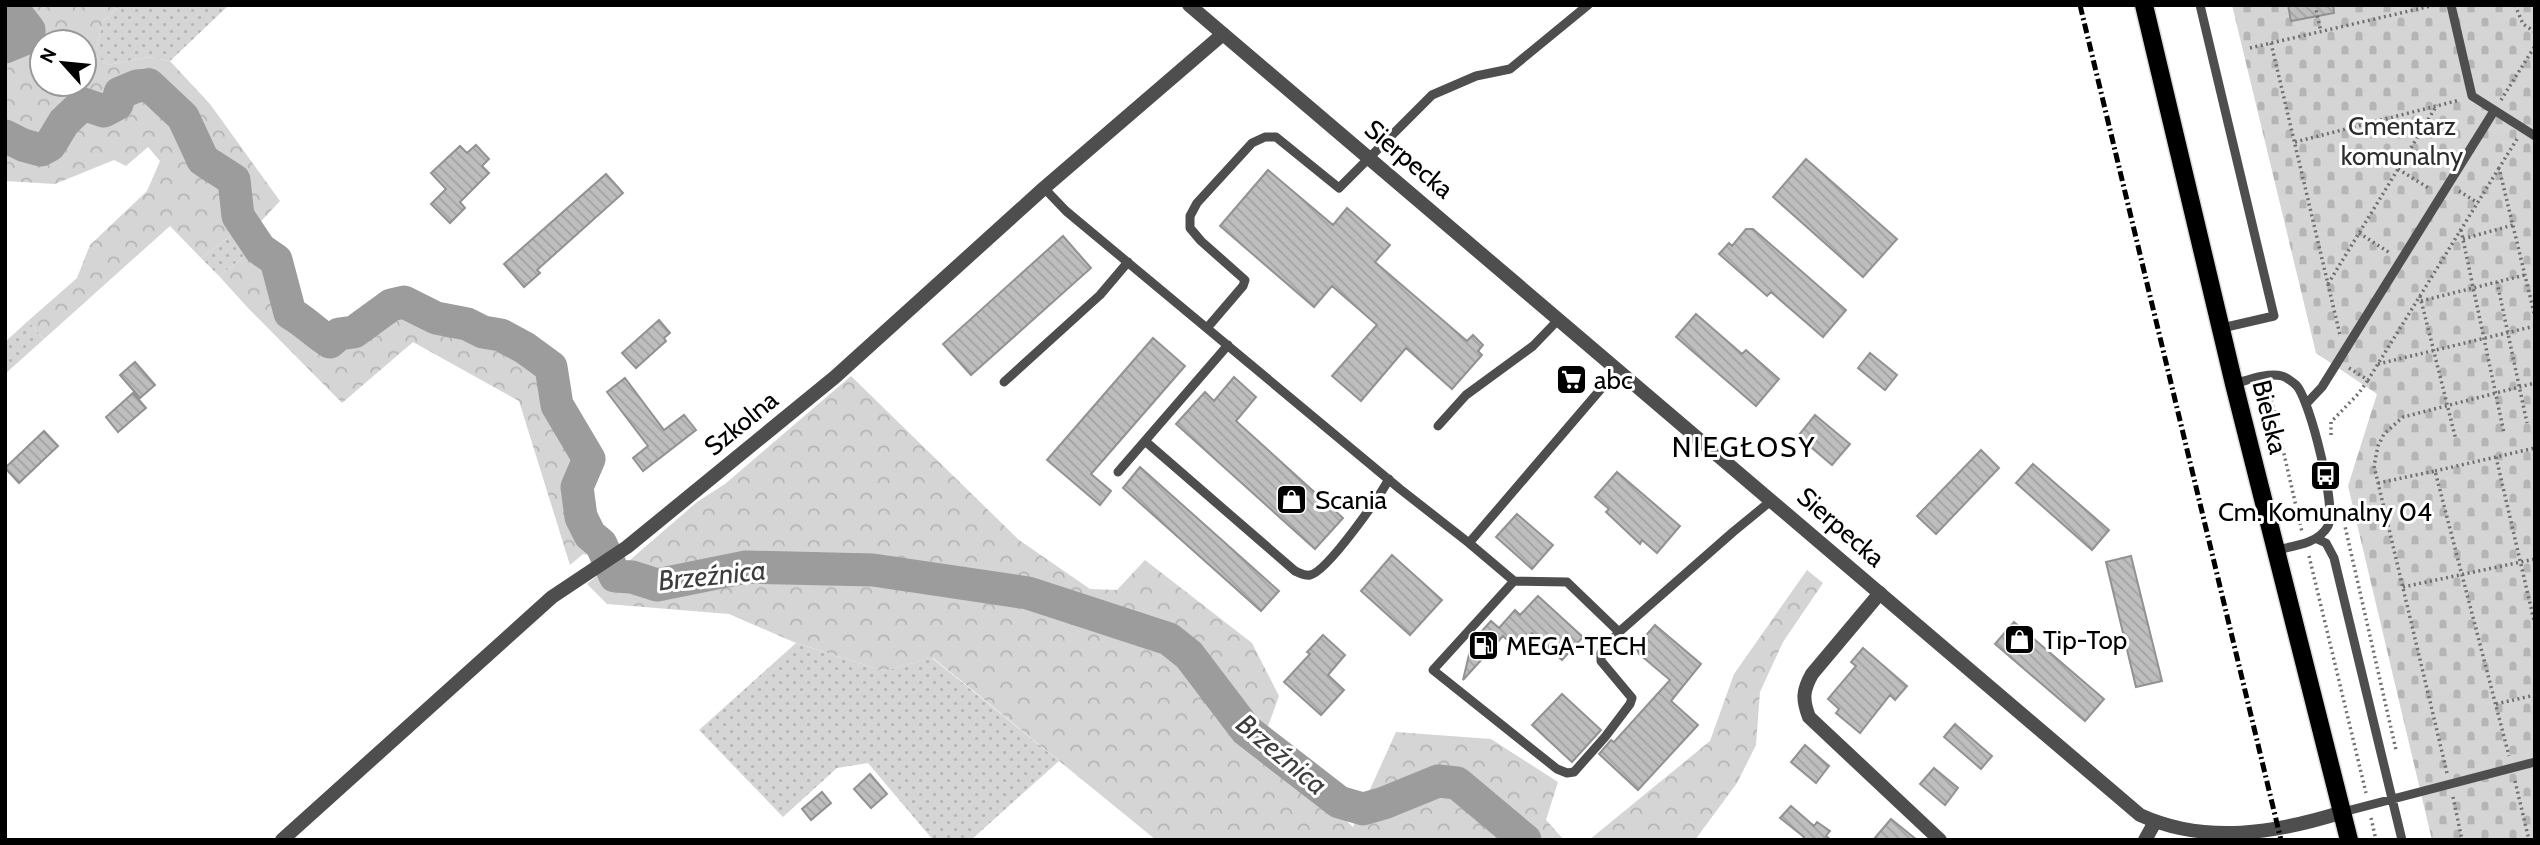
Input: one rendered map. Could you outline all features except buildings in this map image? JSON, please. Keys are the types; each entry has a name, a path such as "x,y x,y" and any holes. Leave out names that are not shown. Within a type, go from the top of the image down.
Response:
{"main road":[{"name":"Bielska","path":"2144,5 2234,384 2349,840"}],"street":[{"name":"Sierpecka","path":"1189,5 2140,815 2184,831 2231,834 2278,827 2343,812"},
{"name":"Szkolna","path":"282,840 552,597 627,547 835,377 1044,188 1223,34"},
{"path":"1880,593 1812,674 1804,687 1803,701 1808,717 1940,840"},
{"path":"2145,840 2155,822"}],"lane":[{"path":"1207,328 1243,286 1245,280 1201,242 1190,228 1190,216 1197,203 1252,143 1265,137 1276,137 1339,188 1432,95 1476,76 1510,69 1588,5"},
{"path":"2200,5 2274,316 2222,328"},
{"path":"2451,5 2472,96 2535,136"},
{"path":"2306,404 2322,387 2494,111"},
{"path":"1044,188 1066,211 1514,581 1567,582 1619,632"},
{"path":"1004,382 1100,295 1128,262"},
{"path":"1438,426 1466,395 1533,346 1559,319"},
{"path":"1118,472 1228,345"},
{"path":"1469,543 1618,369"},
{"path":"2234,384 2266,376 2282,376 2297,386 2306,404 2331,506 2329,524 2317,539 2276,550"},
{"path":"1145,441 1302,575 1312,575 1328,564 1390,480"},
{"path":"1514,581 1433,670 1557,769 1567,773 1574,772 1605,737 1632,698 1601,661 1601,653 1619,632 1772,500"},
{"path":"2317,539 2326,543 2334,558 2402,840"},
{"path":"2343,812 2535,762"}],"path":[{"path":"2315,5 2321,32"},
{"path":"2250,48 2435,5"},
{"path":"2515,5 2523,24 2535,32"},
{"path":"2271,43 2340,337 2348,344"},
{"path":"2494,111 2535,46"},
{"path":"2295,142 2472,96"},
{"path":"2328,284 2437,105"},
{"path":"2331,443 2331,422 2368,380 2524,129"},
{"path":"2398,169 2441,196"},
{"path":"2499,169 2535,317"},
{"path":"2448,184 2478,203"},
{"path":"2463,239 2513,225"},
{"path":"2461,230 2504,433"},
{"path":"2359,233 2401,260"},
{"path":"2419,300 2525,275"},
{"path":"2497,282 2527,423"},
{"path":"2419,300 2456,440"},
{"path":"2378,364 2535,326"},
{"path":"2338,361 2368,380"},
{"path":"2266,376 2376,840"},
{"path":"2462,840 2374,457 2392,425 2403,417 2535,383"},
{"path":"2378,483 2535,448"},
{"path":"2496,457 2535,625"},
{"path":"2435,471 2529,840"},
{"path":"2342,511 2398,757"},
{"path":"2403,587 2535,559"},
{"path":"2495,704 2535,695"}],"green space":[{"path":"5,5 26,30 26,35 5,42"},
{"path":"16,5 121,5 103,21 98,42 98,28 33,28"},
{"path":"121,5 229,5 170,61 148,57 108,65 98,57 103,21"},
{"name":"Cmentarz komunalny","path":"2232,5 2535,5 2535,840 2432,840 2348,486 2377,394 2316,353"},
{"path":"28,41 28,98 98,98 98,57 108,65 148,57 170,61 210,104 280,201 252,231 242,215 238,179 207,159 189,114 149,81 140,80 119,90 112,103 99,104 80,100 62,117 48,143 39,147 5,131 5,51"},
{"path":"149,89 178,119 201,162 231,182 235,218 242,227 201,258 170,226 44,339 28,321 77,278 90,245 147,191 160,161 148,147 126,166 114,160 55,184 5,181 5,144 42,155 54,149 68,125 84,111 103,115 120,107 123,97"},
{"path":"242,227 255,248 219,276 201,258"},
{"path":"255,248 271,261 288,315 309,330 316,340 332,346 341,338 357,337 397,307 412,311 433,323 470,331 481,339 509,343 545,368 557,421 576,442 584,462 570,477 571,510 575,526 596,552 593,556 583,554 570,565 519,401 413,342 342,403 219,276"},
{"path":"28,321 44,339 5,374 5,342"},
{"path":"851,376 1019,540 1090,589 1117,590 1145,560 1252,643 1279,696 1256,759 1296,775 1353,827 1396,732 1491,739 1558,782 1546,820 1564,840 1156,840 933,658 884,671 796,643 729,614 607,604 587,584 608,567 630,560 697,502 725,484"},
{"path":"1807,570 1823,583 1783,642 1760,692 1756,745 1737,783 1695,840 1589,840 1710,741 1734,674"},
{"path":"796,643 884,671 932,658 1059,761 971,840 933,840 868,763 837,768 783,817 699,730"}],"waterway":[{"name":"Brzeźnica","path":"5,47 29,37 29,30 10,5"},
{"name":"Brzeźnica","path":"5,136 41,150 50,145 64,122 83,104 104,111 117,104 120,93 137,86 149,85 183,117 203,160 234,180 238,216 260,249 276,260 290,313 325,339 330,342 339,334 354,332 391,305 404,302 436,318 501,335 525,348 551,367 557,405 589,459 577,487 581,517 590,535 601,544 615,576 632,577 657,585 746,567 873,570 1028,593 1169,639 1189,655 1246,730 1339,802 1363,809 1438,781 1457,783 1525,840"}],"railway":[{"path":"2080,5 2281,840"}],"place":[{"name":"abc","path":"1571,380"},
{"name":"Cm. Komunalny 04","path":"2325,476"},
{"name":"Scania","path":"1292,500"},
{"name":"Tip-Top","path":"2020,640"},
{"name":"MEGA-TECH","path":"1483,646"}],"district":[{"name":"NIEGŁOSY","path":"1744,447"}]}
